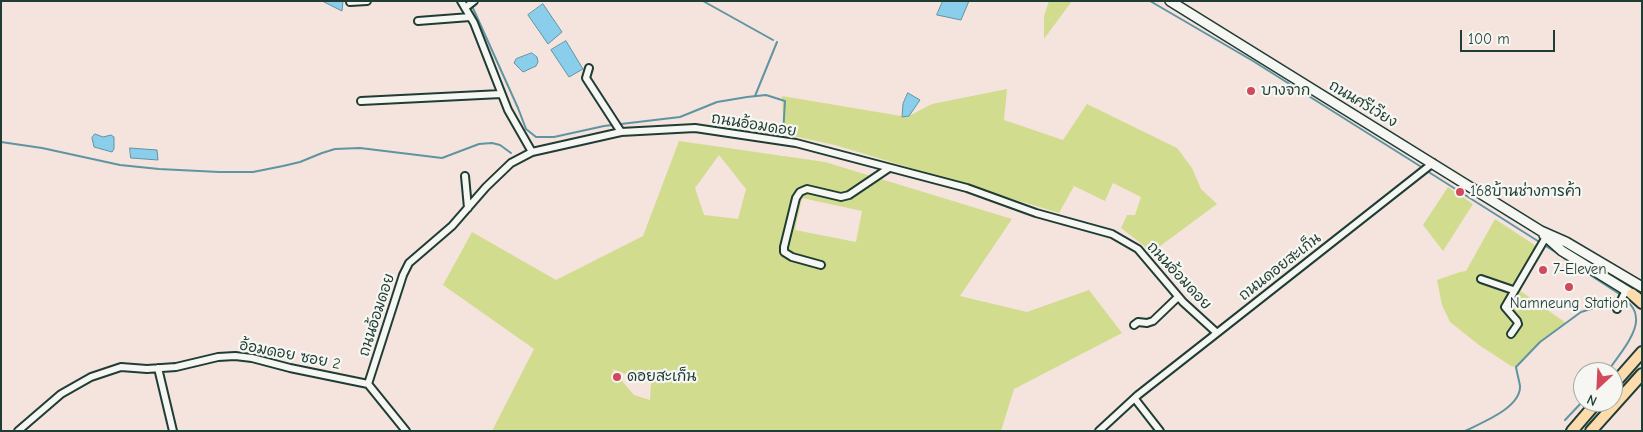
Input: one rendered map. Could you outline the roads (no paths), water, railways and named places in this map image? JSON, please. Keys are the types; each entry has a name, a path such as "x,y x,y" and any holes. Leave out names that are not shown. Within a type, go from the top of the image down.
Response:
{"main road":[{"name":"ถนนศรีเวียง","path":"1170,1 1433,163 1542,239 1627,293 1642,300"},
{"name":"ถนนศรีเวียง","path":"1542,239 1566,242 1642,287"},
{"path":"1627,293 1642,303"},
{"path":"1623,374 1642,352"},
{"path":"1591,431 1642,374"},
{"path":"1572,431 1589,412"}],"street":[{"path":"350,2 367,1"},
{"path":"461,1 470,17 508,110 532,152"},
{"path":"465,8 474,1"},
{"path":"418,21 470,17"},
{"path":"589,68 586,78 621,132"},
{"path":"361,101 502,94"},
{"name":"ถนนอ้อมดอย","path":"368,384 403,275 409,263 452,226 486,187 511,163 532,152 621,132 695,128 796,143 967,188 1036,213 1112,234 1138,249 1178,296 1216,333"},
{"name":"ถนนดอยสะเก็น","path":"1099,431 1216,333 1433,163"},
{"path":"821,265 792,257 784,252 796,198 800,192 807,188 841,197 849,196 889,168"},
{"path":"465,176 468,208"},
{"path":"1511,334 1518,322 1504,307 1542,239"},
{"path":"1481,279 1513,290"},
{"path":"1617,309 1627,293"},
{"path":"1134,325 1138,322 1147,323 1153,321 1178,296"},
{"name":"อ้อมดอย ซอย 2","path":"18,431 61,394 91,377 121,367 176,367 218,357 234,356 252,358 368,384"},
{"path":"158,368 173,431"},
{"path":"368,384 403,430"},
{"path":"1135,399 1160,431"}],"water":[{"path":"343,1 342,11 324,2"},
{"path":"943,1 969,1 961,20 937,15"},
{"path":"543,4 562,32 548,44 528,15"},
{"path":"566,41 583,69 569,77 551,50"},
{"path":"532,53 537,57 538,62 536,66 523,72 514,63 516,59"},
{"path":"908,93 920,100 909,116 902,117 903,104"},
{"path":"95,134 103,137 111,135 114,137 114,149 112,152 94,147 92,138"},
{"path":"130,148 157,150 158,160 131,158"}],"waterway":[{"path":"703,1 773,40"},
{"path":"1150,1 1253,61 1423,168"},
{"path":"472,6 526,129 536,137 554,137 604,126 680,117 717,102 766,95 785,101 783,134"},
{"path":"755,96 777,42"},
{"path":"1,142 42,148 120,165 219,172 253,172 300,162 335,149 360,148 442,158 479,144 492,143 500,145 511,153"},
{"path":"1427,171 1560,255"},
{"path":"1564,258 1621,295"},
{"path":"1614,362 1630,339 1636,324 1635,312 1624,298"},
{"path":"1465,431 1499,414 1514,401 1519,394 1520,386 1516,367 1540,342 1581,312 1607,304 1618,303"},
{"path":"1565,420 1573,412"}],"place":[{"name":"บางจาก","path":"1251,91"},
{"name":"168บ้านช่างการค้า","path":"1460,192"},
{"name":"7-Eleven","path":"1543,270"},
{"name":"Namneung Station","path":"1569,287"},
{"name":"ดอยสะเก็น","path":"617,377"}]}
